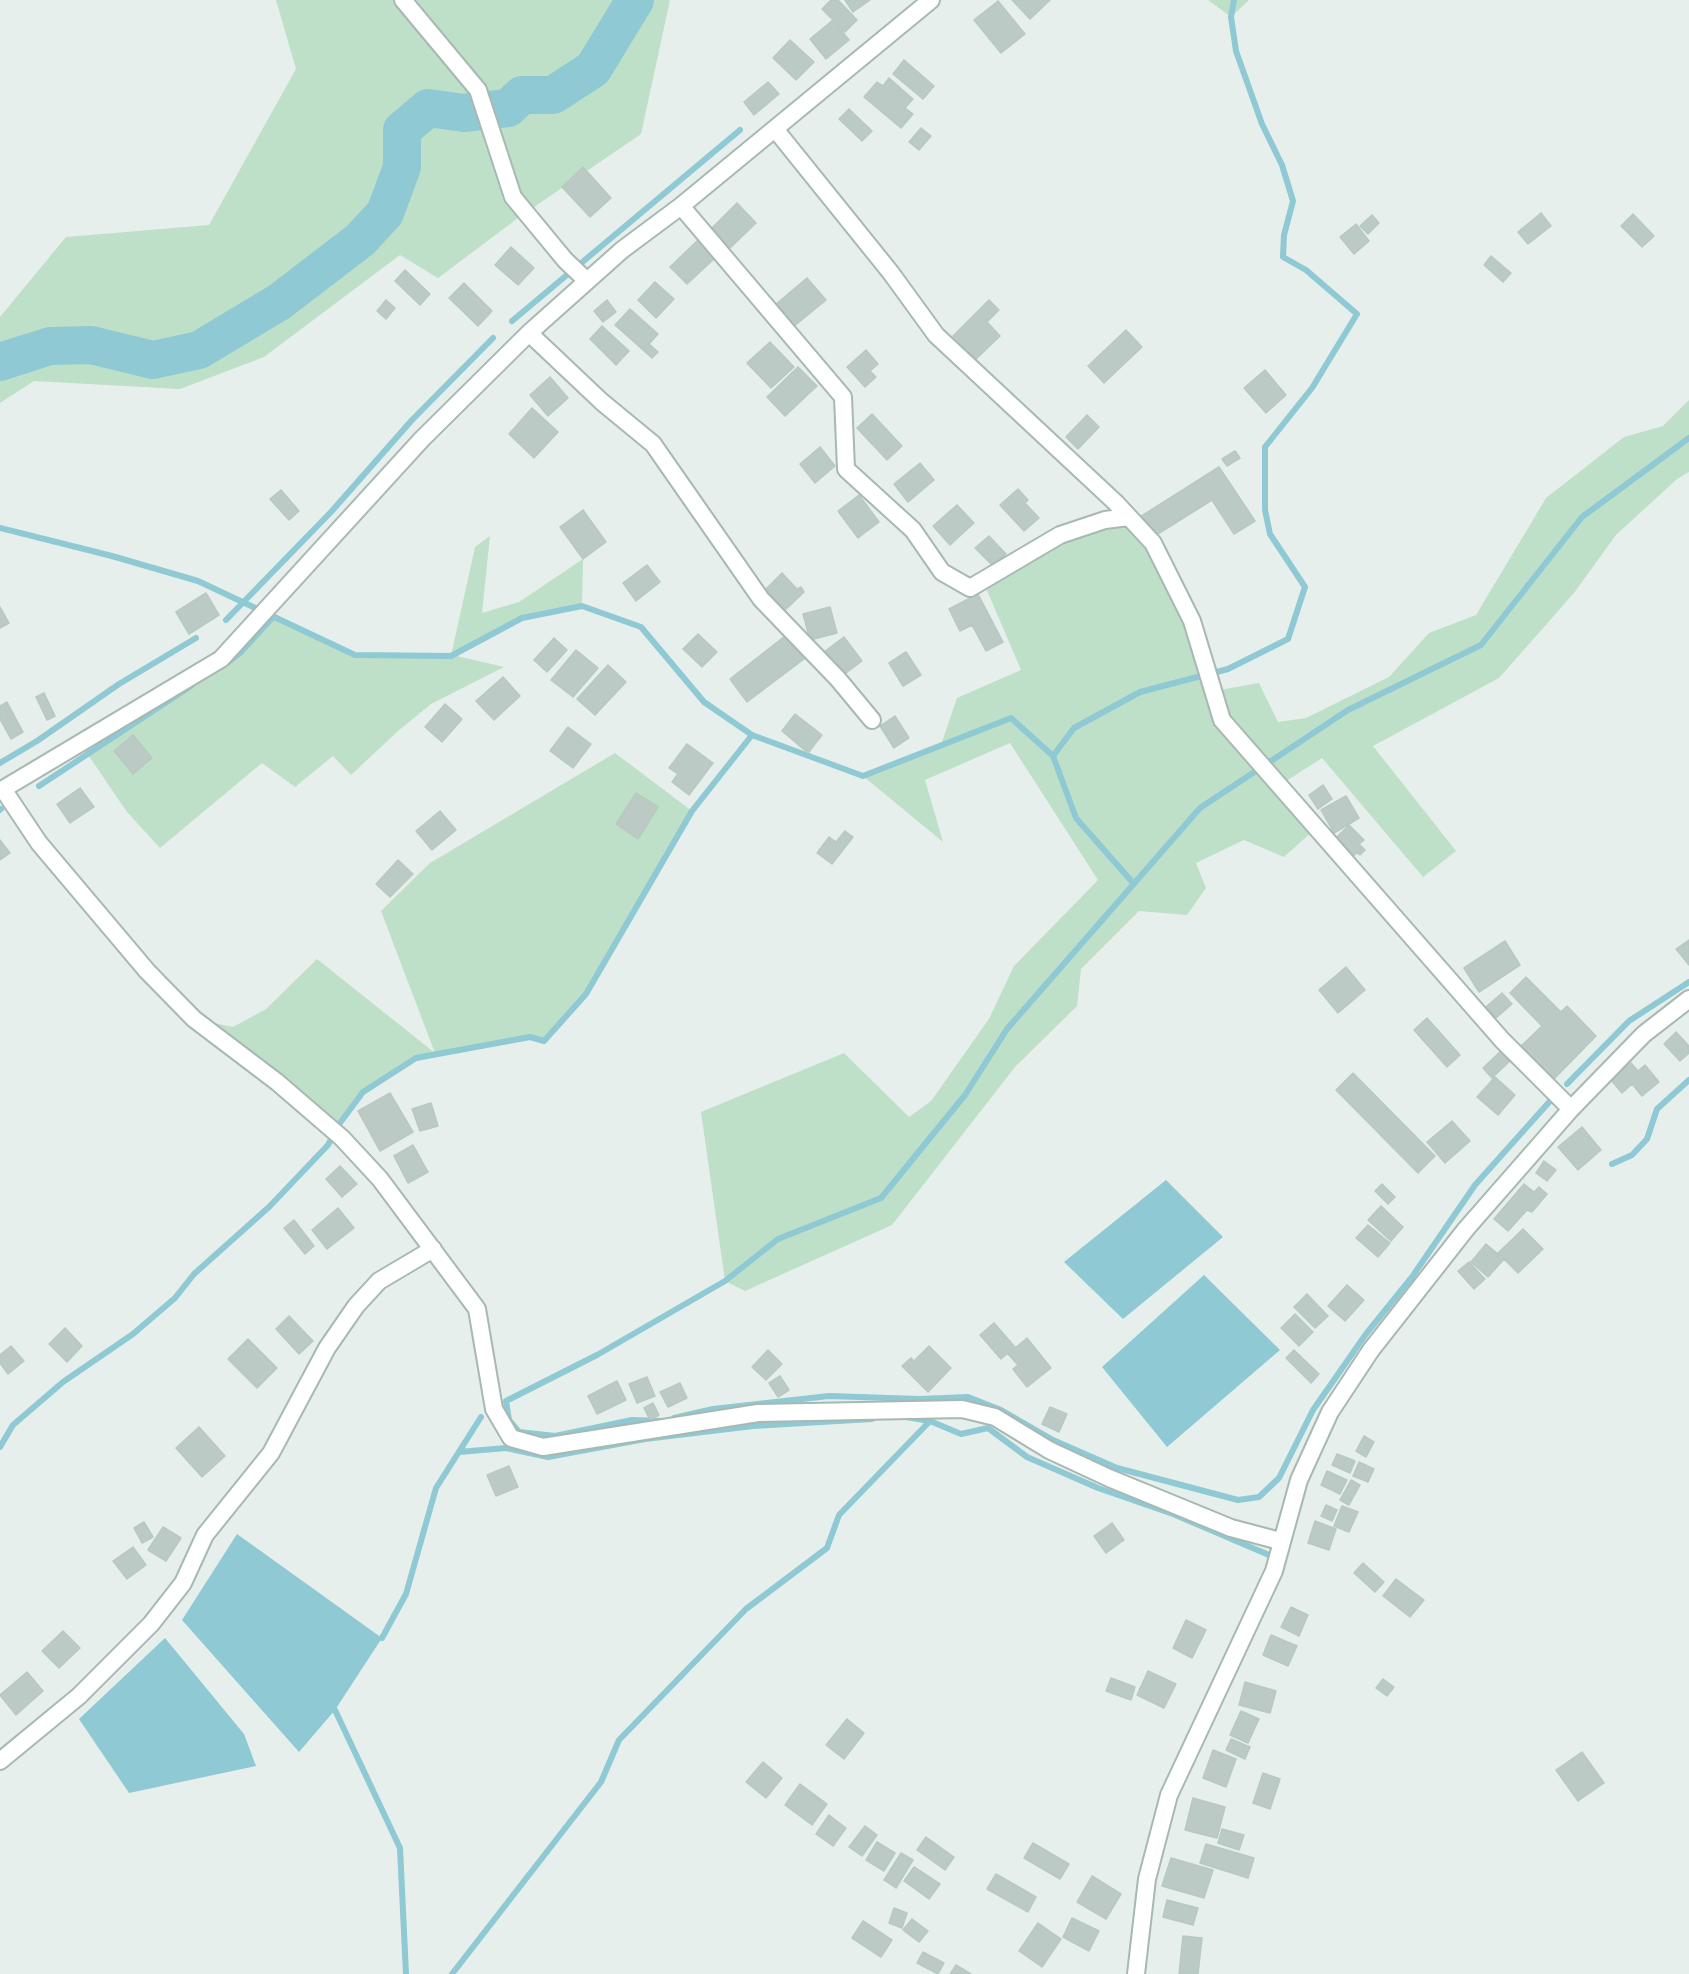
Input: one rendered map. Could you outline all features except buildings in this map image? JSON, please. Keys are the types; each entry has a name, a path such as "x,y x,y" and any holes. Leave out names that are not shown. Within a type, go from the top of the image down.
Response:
{"street":[{"path":"403,0 478,90 513,197 565,260 587,281"},
{"path":"931,0 681,206 622,250 530,333 422,439 221,659 1,790 39,843 147,971 194,1019 277,1082 342,1138 380,1179 477,1309 494,1409 511,1438 543,1447 758,1413 962,1409 995,1417 1048,1450 1120,1482 1231,1528 1280,1541"},
{"path":"775,129 891,273 936,335 1129,517 1153,543 1192,621 1222,720 1502,1041 1570,1109"},
{"path":"681,206 843,397 846,469 913,530 942,572 970,588 1060,534 1105,520 1129,517"},
{"path":"530,333 602,402 653,444 761,599 838,679 872,720"},
{"path":"1136,1974 1147,1879 1169,1796 1274,1570 1280,1541 1299,1480 1330,1412 1371,1350 1466,1229 1570,1109 1644,1034 1689,999"},
{"path":"0,1761 80,1696 151,1624 183,1582 205,1535 271,1454 327,1348 356,1306 379,1281 433,1249"}],"green space":[{"path":"276,0 670,0 641,134 518,218 438,278 400,255 264,357 180,389 34,381 0,403 0,317 66,237 209,225 296,69"},
{"path":"1208,0 1249,0 1231,17"},
{"path":"1689,400 1689,472 1677,479 1616,535 1574,593 1499,678 1373,746 1456,851 1423,877 1322,758 1280,785 1316,828 1284,857 1244,840 1196,863 1206,888 1187,915 1139,911 1081,969 1077,1006 1015,1067 892,1225 745,1291 725,1281 701,1112 844,1053 909,1117 931,1101 989,1019 1014,966 1098,880 1010,743 925,780 943,842 863,776 941,745 957,698 1021,670 983,581 1060,535 1129,517 1153,543 1214,691 1259,683 1278,722 1306,718 1389,677 1429,633 1476,615 1546,498 1624,437 1663,426"},
{"path":"490,536 482,613 519,602 583,559 582,606 522,618 452,655 504,667 431,704 351,775 333,756 295,787 262,763 160,848 127,812 80,743 221,659 264,613 355,655 451,656 475,547"},
{"path":"615,753 692,811 586,994 544,1041 530,1037 416,1058 363,1092 337,1127 194,1019 233,1027 266,1009 317,959 435,1053 381,911 430,863"}],"water":[{"path":"1166,1180 1223,1237 1123,1319 1064,1262"},
{"path":"1204,1275 1280,1350 1167,1447 1102,1367"},
{"path":"237,1534 382,1638 335,1710 299,1752 182,1620"},
{"path":"165,1638 244,1734 256,1766 129,1793 79,1719"}],"waterway":[{"path":"0,362 50,346 91,345 153,360 199,350 279,302 360,240 385,213 402,167 402,130 428,108 464,113 508,108 522,95 553,95 593,69 635,0"},
{"path":"1134,884 1076,818 1053,756 1074,728 1140,692 1228,669 1288,639 1305,587 1270,534 1265,510 1265,447 1312,388 1357,314 1306,270 1283,257 1284,235 1293,201 1282,165 1262,124 1236,51 1231,17 1234,0"},
{"path":"512,321 740,130"},
{"path":"226,620 331,512 412,420 493,338"},
{"path":"661,1421 632,1420 555,1436 519,1432 509,1420 506,1401 597,1355 725,1281 778,1239 881,1198 965,1095 1007,1029 1200,808 1348,710 1481,645 1582,517 1689,438"},
{"path":"0,528 112,556 198,581 355,655 451,656 522,618 582,606 641,627 704,702 752,735 863,776 1011,718 1053,756"},
{"path":"228,662 241,652 273,617"},
{"path":"0,763 37,741 119,684 196,638"},
{"path":"39,786 191,686"},
{"path":"337,1127 363,1092 416,1058 530,1037 544,1041 586,994 692,811 752,735"},
{"path":"1567,1084 1629,1021 1689,982"},
{"path":"1612,1164 1632,1155 1647,1139 1657,1109 1689,1080"},
{"path":"674,1418 713,1409 829,1396 920,1399 968,1397 1001,1410 1053,1440 1117,1468 1238,1500 1259,1497 1279,1478 1313,1410 1366,1334 1412,1277 1475,1185 1551,1100"},
{"path":"0,1447 13,1425 63,1382 133,1334 175,1298 194,1274 269,1207 328,1145 333,1136"},
{"path":"382,1638 406,1594 436,1488 481,1417"},
{"path":"906,1417 930,1421"},
{"path":"459,1452 506,1448 548,1457 645,1439 753,1426 872,1419"},
{"path":"452,1974 601,1782 619,1740 746,1609 827,1548 839,1515 930,1421 961,1434 988,1428 1027,1457 1098,1488 1173,1514 1269,1555"},
{"path":"335,1710 400,1848 406,1974"}]}
